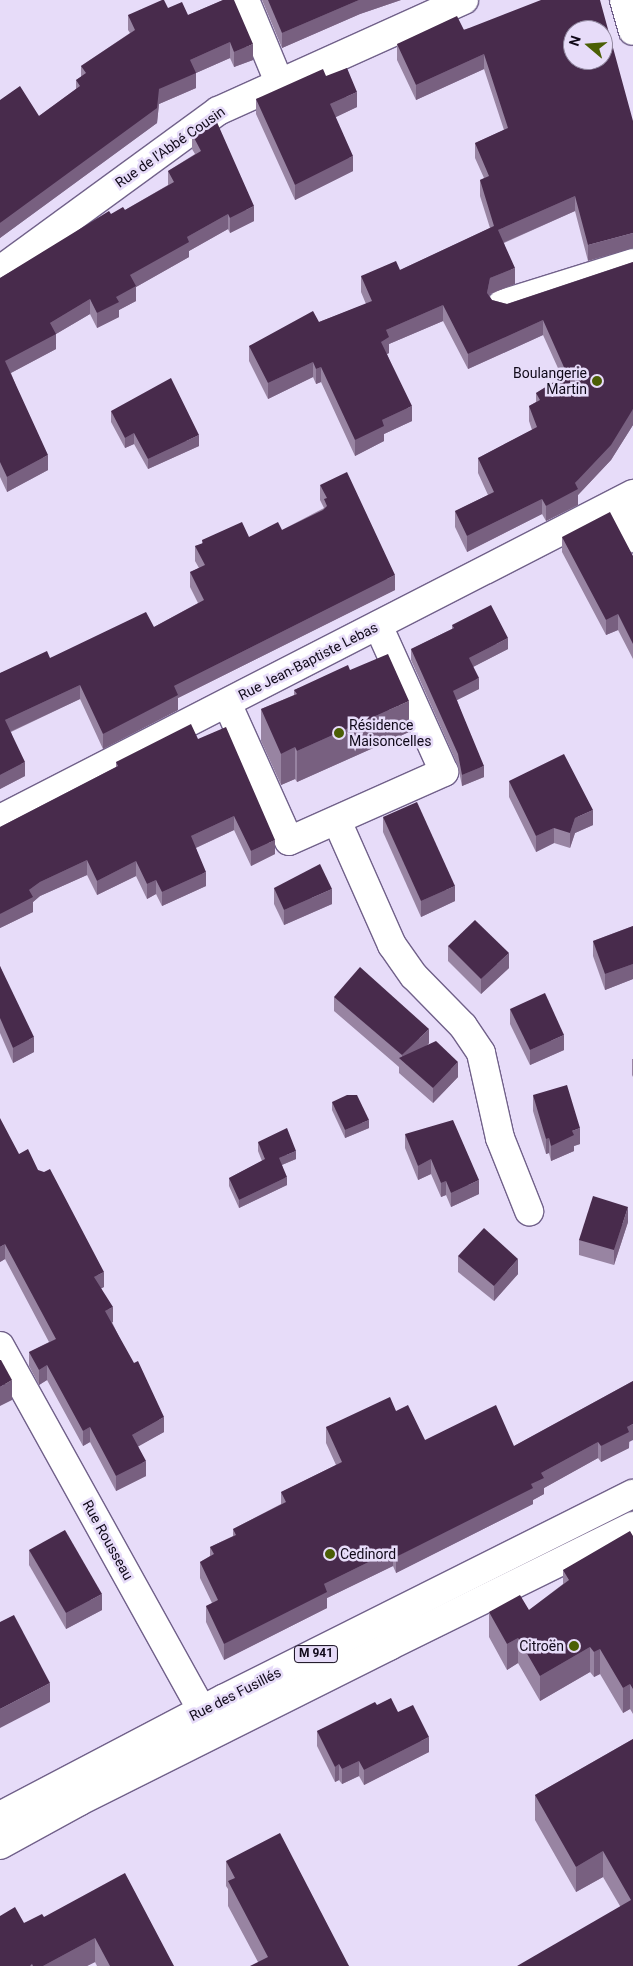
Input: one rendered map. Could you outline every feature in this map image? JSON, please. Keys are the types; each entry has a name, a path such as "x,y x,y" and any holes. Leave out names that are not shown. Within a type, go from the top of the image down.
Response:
{"street":[{"path":"245,0 279,82"},
{"name":"Rue de l'Abbé Cousin","path":"0,270 204,120 279,82 464,0"},
{"path":"624,0 633,31"},
{"path":"502,304 633,263"},
{"path":"628,502 633,538"},
{"name":"Rue Jean-Baptiste Lebas","path":"0,819 378,625 628,502"},
{"path":"226,702 290,841 444,772 378,625"},
{"path":"337,821 392,944 419,982 463,1026 481,1053 500,1138 529,1212"},
{"name":"Rue Rousseau","path":"0,1346 215,1734"},
{"name":"Rue des Fusillés","path":"0,1816 202,1710 633,1494"},
{"name":"Rue des Fusillés","path":"0,1845 215,1734 633,1526"}],"building":[{"path":"164,0 168,8 182,2 188,15 223,0 234,0 253,44 234,52 230,42 190,60 196,73 159,89 157,108 0,223 0,100 20,86 39,116 80,86 76,80 86,73 81,66 135,30 128,15"},
{"path":"268,0 359,0 282,33"},
{"path":"541,0 600,0 605,20 563,20 563,70 613,70 613,48 633,121 633,233 588,245 575,196 498,230 515,268 490,278 487,293 492,300 507,304 633,262 633,409 611,445 575,483 578,489 546,506 542,499 467,536 455,511 494,492 478,458 537,427 529,406 540,400 536,393 567,374 543,320 468,354 443,305 386,330 389,337 381,342 412,406 382,420 384,426 355,440 321,367 316,369 313,362 268,383 249,346 313,311 319,322 372,301 361,276 396,261 400,270 494,226 480,180 489,176 475,143 508,128 484,54 416,85 397,44 457,16 464,30"},
{"path":"347,68 357,92 330,104 353,156 295,185 256,99 323,69 326,76"},
{"path":"216,120 254,206 230,218 228,214 187,237 189,242 130,275 136,286 116,297 119,302 97,313 90,299 50,323 56,334 5,361 48,455 7,477 0,462 0,278 109,211 111,214 123,207 125,210 174,182 168,171 201,151 192,134"},
{"path":"171,378 199,435 148,459 134,433 125,438 111,411"},
{"path":"347,472 395,575 174,686 178,695 103,734 80,685 5,720 25,762 0,775 0,673 47,651 50,658 146,612 154,627 204,600 190,572 205,565 195,546 203,543 202,540 242,522 249,537 278,522 282,530 323,510 327,506 324,499 327,498 320,485"},
{"path":"610,512 633,556 633,644 618,614 606,620 562,537"},
{"path":"491,605 508,638 469,658 479,678 453,691 484,766 462,775 458,754 411,649 454,628 452,625"},
{"path":"388,654 409,701 297,751 295,747 281,754 261,709 297,694 294,690 348,665 350,670"},
{"path":"191,724 198,739 226,727 275,840 251,851 234,816 191,836 206,872 162,892 156,880 147,884 136,861 97,881 87,860 40,882 29,890 33,897 0,914 0,827 118,766 116,762"},
{"path":"564,754 593,810 575,818 570,833 554,828 536,836 509,781"},
{"path":"417,802 455,886 421,901 383,817"},
{"path":"320,864 332,889 284,910 274,888"},
{"path":"475,920 509,953 481,979 448,946"},
{"path":"633,926 633,964 605,974 593,941"},
{"path":"0,966 34,1037 13,1048 0,1018"},
{"path":"360,967 429,1029 402,1055 334,997"},
{"path":"545,993 564,1035 530,1050 510,1009"},
{"path":"436,1041 458,1062 433,1088 399,1058"},
{"path":"567,1085 580,1128 572,1131 574,1135 551,1146 549,1138 546,1139 533,1095"},
{"path":"347,1095 357,1095 369,1120 345,1130 332,1102"},
{"path":"0,1118 19,1154 28,1149 38,1170 44,1172 50,1169 104,1272 94,1277 113,1307 105,1311 134,1363 138,1361 164,1417 132,1435 146,1461 116,1476 90,1427 83,1431 47,1365 39,1370 29,1352 56,1339 5,1244 0,1247"},
{"path":"453,1120 479,1180 451,1193 446,1181 441,1183 431,1159 418,1166 405,1134"},
{"path":"287,1128 296,1151 279,1158 287,1177 239,1200 229,1178 265,1159 258,1142"},
{"path":"593,1196 628,1207 614,1250 579,1240"},
{"path":"484,1228 518,1259 494,1286 458,1256"},
{"path":"0,1360 12,1380 0,1387"},
{"path":"633,1381 633,1424 627,1427 629,1432 601,1446 598,1442 541,1473 544,1478 531,1484 533,1488 396,1557 393,1550 324,1584 327,1592 224,1644 206,1606 218,1600 200,1562 214,1554 210,1547 236,1535 233,1529 286,1502 281,1492 342,1462 326,1427 390,1397 396,1411 408,1405 425,1440 496,1405 514,1446"},
{"path":"65,1530 102,1594 66,1613 29,1550"},
{"name":"Citroën","path":"630,1531 633,1536 633,1689 630,1684 623,1688 600,1649 594,1652 590,1647 540,1676 518,1638 507,1644 489,1612 520,1595 529,1610 569,1580 563,1570"},
{"path":"14,1615 50,1683 0,1709 0,1622"},
{"path":"391,1698 398,1712 413,1705 429,1737 364,1770 359,1761 342,1769 339,1764 335,1767 317,1731 375,1702 377,1705"},
{"path":"633,1739 633,1966 517,1966 631,1900 603,1851 576,1867 535,1795"},
{"path":"280,1833 349,1966 250,1966 268,1957 228,1881 235,1878 226,1861"},
{"path":"125,1873 174,1966 110,1966 95,1938 43,1966 33,1966 32,1964 30,1966 0,1966 0,1916 15,1907 24,1923 42,1914 44,1917"}],"place":[{"name":"Boulangerie Martin","path":"597,381"},
{"name":"Résidence Maisoncelles","path":"339,733"},
{"name":"Cedinord","path":"330,1554"},
{"name":"Citroën","path":"574,1646"}]}
